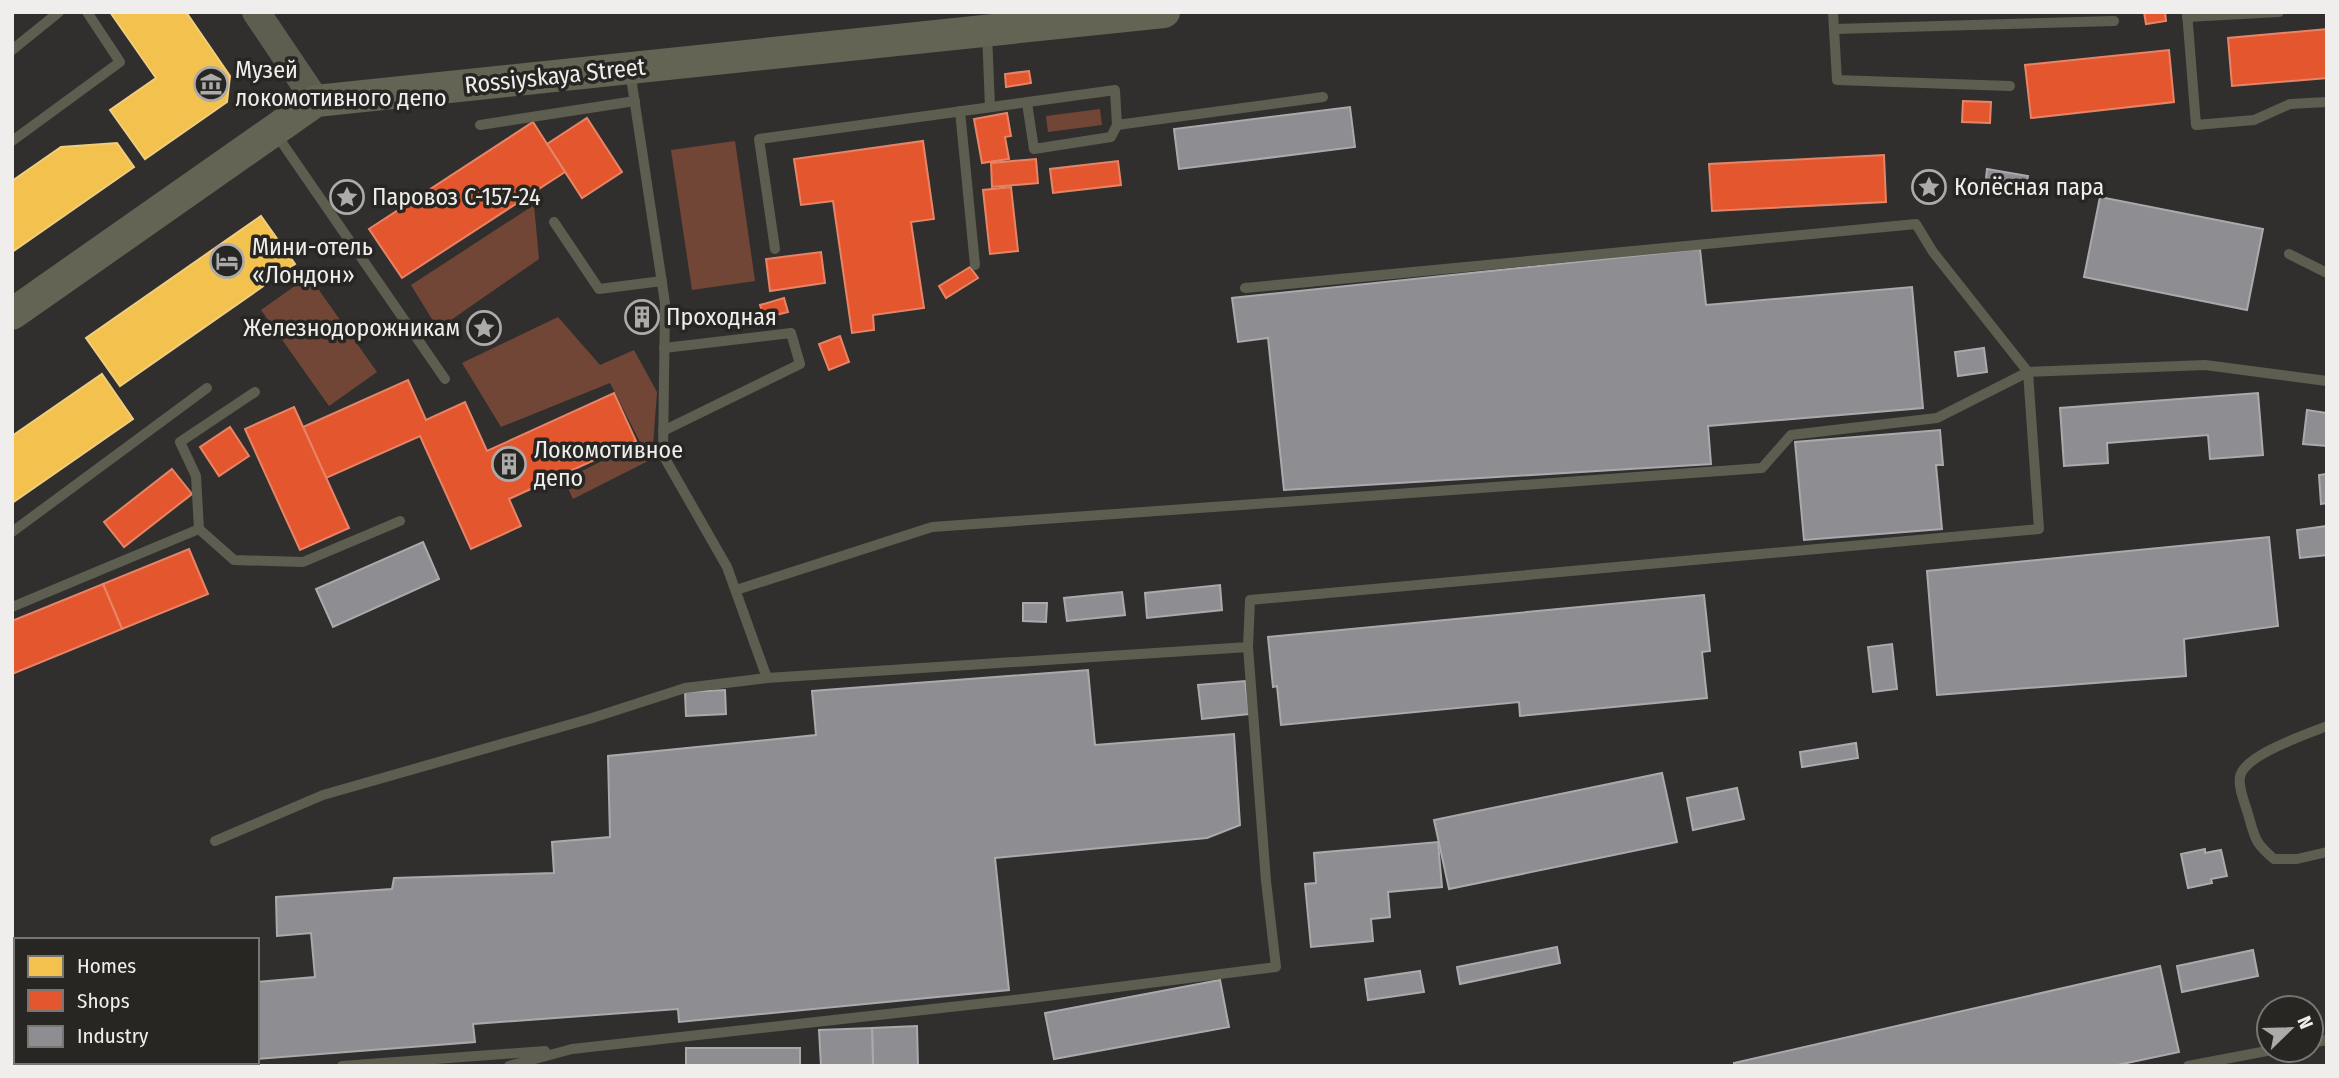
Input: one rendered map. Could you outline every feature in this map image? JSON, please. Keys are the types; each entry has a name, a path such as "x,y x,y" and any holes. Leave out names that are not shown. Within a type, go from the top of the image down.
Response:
{"main road":[{"name":"Rossiyskaya Street","path":"12,314 316,101 1164,12"}],"street":[{"path":"256,12 316,101"}],"lane":[{"path":"12,50 59,12"},
{"path":"12,141 120,62 87,12"},
{"path":"1833,12 1837,80 2010,86"},
{"path":"2279,12 2187,15 2196,125 2255,120 2290,104 2327,102"},
{"path":"1835,29 2114,21"},
{"path":"987,31 990,107"},
{"path":"630,68 665,303 663,455 727,567 767,678"},
{"path":"775,249 760,139 1115,90 1118,125 1111,137 1034,149 1027,103"},
{"path":"1118,125 1323,97"},
{"path":"480,125 635,101"},
{"path":"960,111 975,265"},
{"path":"274,131 445,379"},
{"path":"554,222 599,289 662,281"},
{"path":"342,1066 572,1049 1023,999 1276,967 1266,881 1248,647 1250,600 2039,529 2028,372 1933,252 1916,224 1245,288"},
{"path":"2289,254 2327,273"},
{"path":"663,431 800,364 791,333 664,348"},
{"path":"736,590 933,527 1762,468 1791,435 1937,418 2028,372 2205,365 2327,381"},
{"path":"12,532 207,388"},
{"path":"255,392 180,443 196,476 199,529 234,560 303,562 400,520"},
{"path":"12,607 199,529"},
{"path":"215,841 323,795 589,719 685,688 767,678 1248,647"},
{"path":"2327,726 2257,757 2245,765 2240,776 2243,798 2258,846 2274,859 2297,859 2327,852"},
{"path":"509,1066 572,1049"},
{"path":"2188,1066 2255,1053"}],"shaded area":[{"path":"1100,109 1102,125 1048,132 1046,116"},
{"path":"735,141 755,281 692,290 671,150"},
{"path":"534,205 539,259 438,329 411,285"},
{"path":"309,276 377,372 329,406 261,310"},
{"path":"558,317 600,365 634,350 657,392 652,459 573,499 564,480 640,442 610,383 501,427 462,363"}],"building: Homes":[{"path":"110,12 186,12 230,76 227,102 145,159 110,110 156,78"},
{"path":"117,143 134,167 12,252 12,181 61,147"},
{"path":"261,216 295,264 120,386 86,338"},
{"path":"102,374 133,419 12,503 12,436"}],"building: Shops":[{"path":"2144,12 2165,12 2166,21 2146,24"},
{"path":"2327,29 2327,78 2232,86 2228,38"},
{"path":"2169,50 2174,102 2031,118 2025,65"},
{"path":"1029,71 1031,83 1006,87 1005,74"},
{"path":"1963,101 1991,102 1990,123 1962,122"},
{"path":"1007,113 1011,136 1005,137 1009,159 982,163 974,119"},
{"path":"587,118 622,172 582,198 547,144"},
{"path":"533,122 565,172 402,278 369,229"},
{"path":"923,141 934,219 911,222 924,308 873,315 874,330 852,333 833,201 801,205 794,159"},
{"path":"1884,155 1886,202 1712,211 1709,164"},
{"path":"1036,159 1038,183 992,187 991,163"},
{"path":"1118,161 1121,185 1053,193 1050,169"},
{"path":"1011,187 1018,251 990,254 983,190"},
{"path":"821,252 825,283 770,291 766,259"},
{"path":"970,267 978,278 946,298 939,286"},
{"path":"784,298 788,312 764,318 760,305"},
{"name":"Проходная","path":"645,304 652,326 639,330 632,308"},
{"path":"840,336 849,362 829,370 819,344"},
{"name":"Локомотивное депо","path":"408,380 426,420 465,402 487,451 614,393 636,441 509,499 521,526 471,549 420,436 326,478 303,427"},
{"path":"294,407 349,528 300,550 245,429"},
{"path":"230,427 249,456 219,476 200,447"},
{"path":"172,469 192,494 124,547 104,522"},
{"path":"189,549 208,594 122,629 103,584"},
{"path":"103,584 122,629 12,674 12,621"}],"building: Industry":[{"path":"1350,107 1355,147 1179,169 1174,129"},
{"path":"1987,169 2028,176 2026,185 1986,179"},
{"path":"2100,197 2263,229 2247,310 2084,277"},
{"path":"1700,249 1706,305 1912,287 1923,408 1708,426 1711,464 1284,490 1268,338 1238,342 1232,298"},
{"path":"1984,348 1987,372 1958,376 1955,352"},
{"path":"2258,393 2263,455 2210,459 2208,435 2107,443 2108,463 2064,466 2060,408"},
{"path":"2307,410 2327,413 2327,446 2303,444"},
{"path":"1940,430 1943,465 1936,465 1942,529 1804,540 1795,442"},
{"path":"2327,474 2327,503 2321,504 2319,475"},
{"path":"2327,526 2327,555 2300,558 2297,530"},
{"path":"2269,537 2278,626 2184,639 2186,676 1937,695 1927,571"},
{"path":"423,542 439,579 333,627 316,589"},
{"path":"1220,585 1222,610 1147,618 1145,593"},
{"path":"1122,592 1125,615 1067,621 1064,598"},
{"path":"1704,595 1710,651 1702,652 1707,698 1520,716 1519,702 1281,725 1277,686 1273,687 1268,637"},
{"path":"1023,603 1047,603 1046,622 1023,621"},
{"path":"1892,644 1897,689 1873,692 1868,647"},
{"path":"1088,670 1095,745 1234,734 1240,825 1207,838 995,858 1009,990 679,1022 678,1009 473,1024 475,1042 259,1059 259,982 315,977 311,933 277,936 276,897 392,889 394,878 554,873 552,842 610,837 608,756 816,735 812,691"},
{"path":"1245,681 1249,714 1202,719 1198,685"},
{"path":"725,690 726,714 686,716 685,692"},
{"path":"1856,743 1858,758 1802,767 1800,752"},
{"path":"1662,773 1677,842 1449,889 1434,820"},
{"path":"1737,788 1744,819 1693,830 1687,798"},
{"path":"1438,842 1442,887 1388,892 1390,917 1371,919 1373,941 1311,947 1305,884 1316,883 1314,853"},
{"path":"2205,849 2205,853 2221,850 2227,876 2211,879 2212,883 2188,888 2181,854"},
{"path":"1557,947 1560,963 1460,984 1457,967"},
{"path":"2253,950 2258,976 2182,992 2177,966"},
{"path":"2160,966 2179,1052 2113,1066 1734,1066 1734,1063"},
{"path":"1420,971 1424,992 1368,1000 1365,979"},
{"path":"1220,980 1229,1027 1054,1059 1045,1013"},
{"path":"12,1004 14,1064 190,1064 167,1066 12,1066"},
{"path":"917,1026 918,1066 873,1066 872,1028"},
{"path":"872,1028 873,1066 821,1066 819,1030"},
{"path":"686,1048 800,1048 800,1066 686,1066"}],"place":[{"name":"Музей локомотивного депо","path":"211,84"},
{"name":"Колёсная пара","path":"1929,187"},
{"name":"Паровоз С-157-24","path":"347,197"},
{"name":"Мини-отель «Лондон»","path":"227,261"},
{"name":"Проходная","path":"642,317"},
{"name":"Железнодорожникам","path":"484,328"},
{"name":"Локомотивное депо","path":"509,464"}]}
